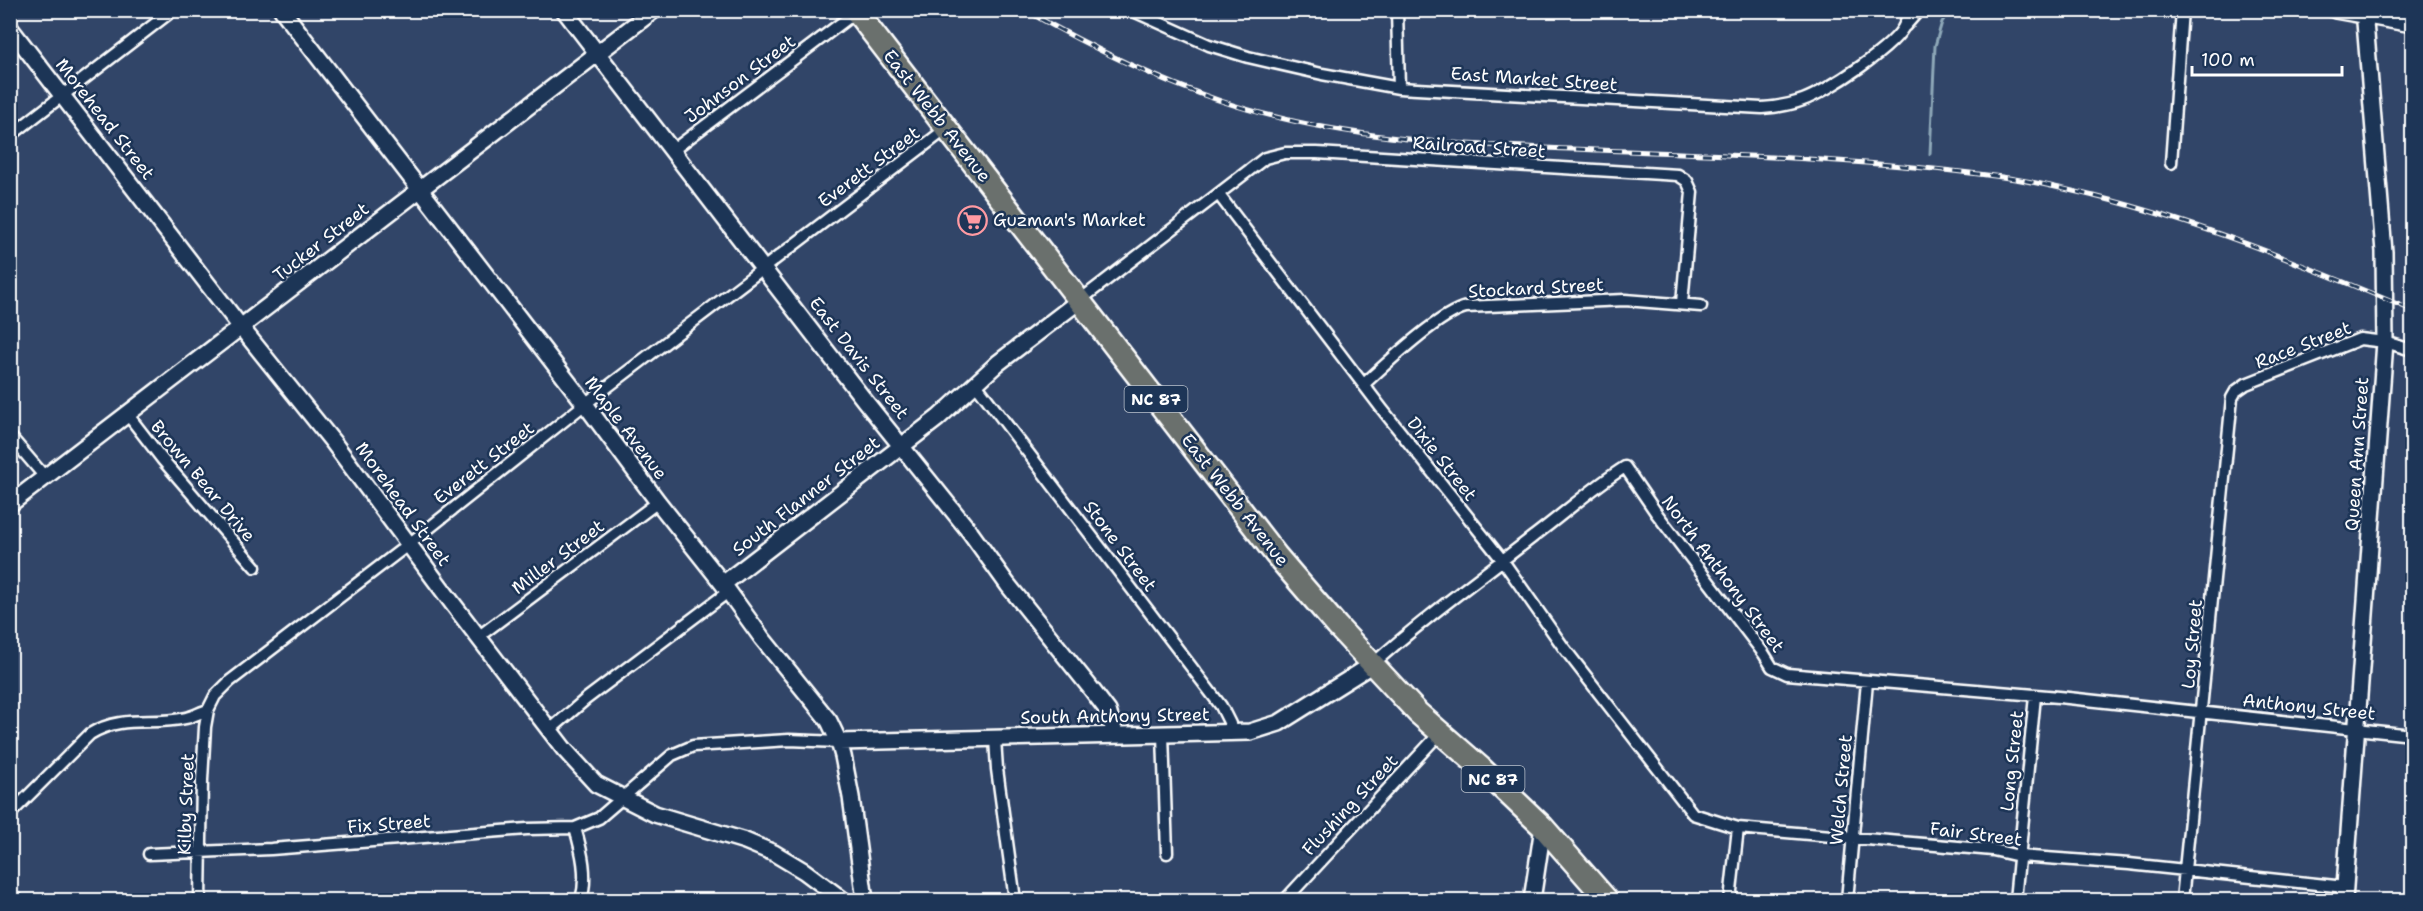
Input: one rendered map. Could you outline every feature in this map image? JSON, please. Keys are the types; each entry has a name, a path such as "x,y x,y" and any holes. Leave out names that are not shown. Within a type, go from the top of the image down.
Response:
{"highway":[{"name":"East Webb Avenue","path":"855,11 1276,555 1324,612 1418,712 1543,827 1607,900"}],"street":[{"path":"10,136 173,10"},
{"name":"Maple Avenue","path":"282,10 828,721 839,742 851,797 865,900"},
{"name":"East Davis Street","path":"564,10 865,401 903,446 1008,585 1108,711 1115,734"},
{"name":"Tucker Street","path":"10,504 654,10"},
{"name":"East Market Street","path":"1131,10 1186,36 1248,57 1399,88 1762,108 1783,106 1815,96 1856,71 1879,52 1919,10"},
{"path":"1396,10 1399,88"},
{"path":"1905,26 1908,10"},
{"path":"2171,163 2182,10"},
{"path":"2335,10 2412,24"},
{"name":"Johnson Street","path":"673,150 855,11"},
{"name":"Queen Ann Street","path":"2345,894 2385,342 2384,252 2364,14"},
{"name":"Morehead Street","path":"10,28 240,326 333,442 478,638 564,749 596,784 655,814 745,841 774,853 804,871 843,900"},
{"name":"Everett Street","path":"208,710 215,696 230,681 409,544 585,404 946,129"},
{"name":"Railroad Street","path":"1219,195 1265,158 1285,153 1673,174 1683,177 1690,185 1692,192 1682,303"},
{"path":"1079,301 1219,195"},
{"name":"Dixie Street","path":"1219,195 1469,521 1503,561 1564,648 1638,744"},
{"name":"Stockard Street","path":"1364,384 1394,356 1449,314 1461,308 1596,300 1682,303 1701,306"},
{"name":"South Flanner Street","path":"550,730 938,418 975,383 1079,301"},
{"name":"Race Street","path":"2236,391 2246,384 2360,339 2385,342"},
{"path":"2385,342 2412,350"},
{"name":"Stone Street","path":"975,383 1221,706 1226,713 1230,733"},
{"name":"Loy Street","path":"2182,900 2231,404 2236,391"},
{"name":"Brown Bear Drive","path":"128,415 162,459 255,567"},
{"path":"10,436 45,477"},
{"name":"North Anthony Street","path":"1373,664 1434,613 1575,505 1605,479 1625,467 1657,514 1772,667 1787,674 2202,712"},
{"name":"Miller Street","path":"478,638 658,502"},
{"name":"South Anthony Street","path":"839,742 1250,732 1279,723 1373,664"},
{"name":"Welch Street","path":"1847,900 1867,682"},
{"name":"Long Street","path":"2015,900 2035,696"},
{"path":"10,814 90,734 98,729 122,721 187,718 208,710"},
{"name":"Kilby Street","path":"200,900 205,727 208,710"},
{"name":"Anthony Street","path":"2202,712 2412,735"},
{"name":"Flushing Street","path":"1285,900 1440,733"},
{"path":"1163,734 1167,853"},
{"path":"995,739 997,770 1015,900"},
{"path":"623,799 672,755 693,746 789,740 839,742"},
{"name":"Fair Street","path":"1638,744 1693,814 1738,828 1993,850 2019,856 2129,864 2345,894"},
{"name":"Fix Street","path":"149,854 201,853 527,829 575,828 600,818 623,799"},
{"path":"1532,900 1543,827"},
{"path":"575,828 583,861 584,890 581,900"},
{"path":"1730,900 1738,828"},
{"path":"10,896 18,900"}],"waterway":[{"path":"1930,154 1935,46 1942,22 1950,10"}],"railway":[{"path":"1025,10 1097,49 1170,82 1267,115 1313,125 1360,133 1455,143 1801,159 1902,166 2014,179 2094,196 2175,219 2255,247 2412,310"}],"place":[{"name":"Guzman's Market","path":"972,220"}]}
